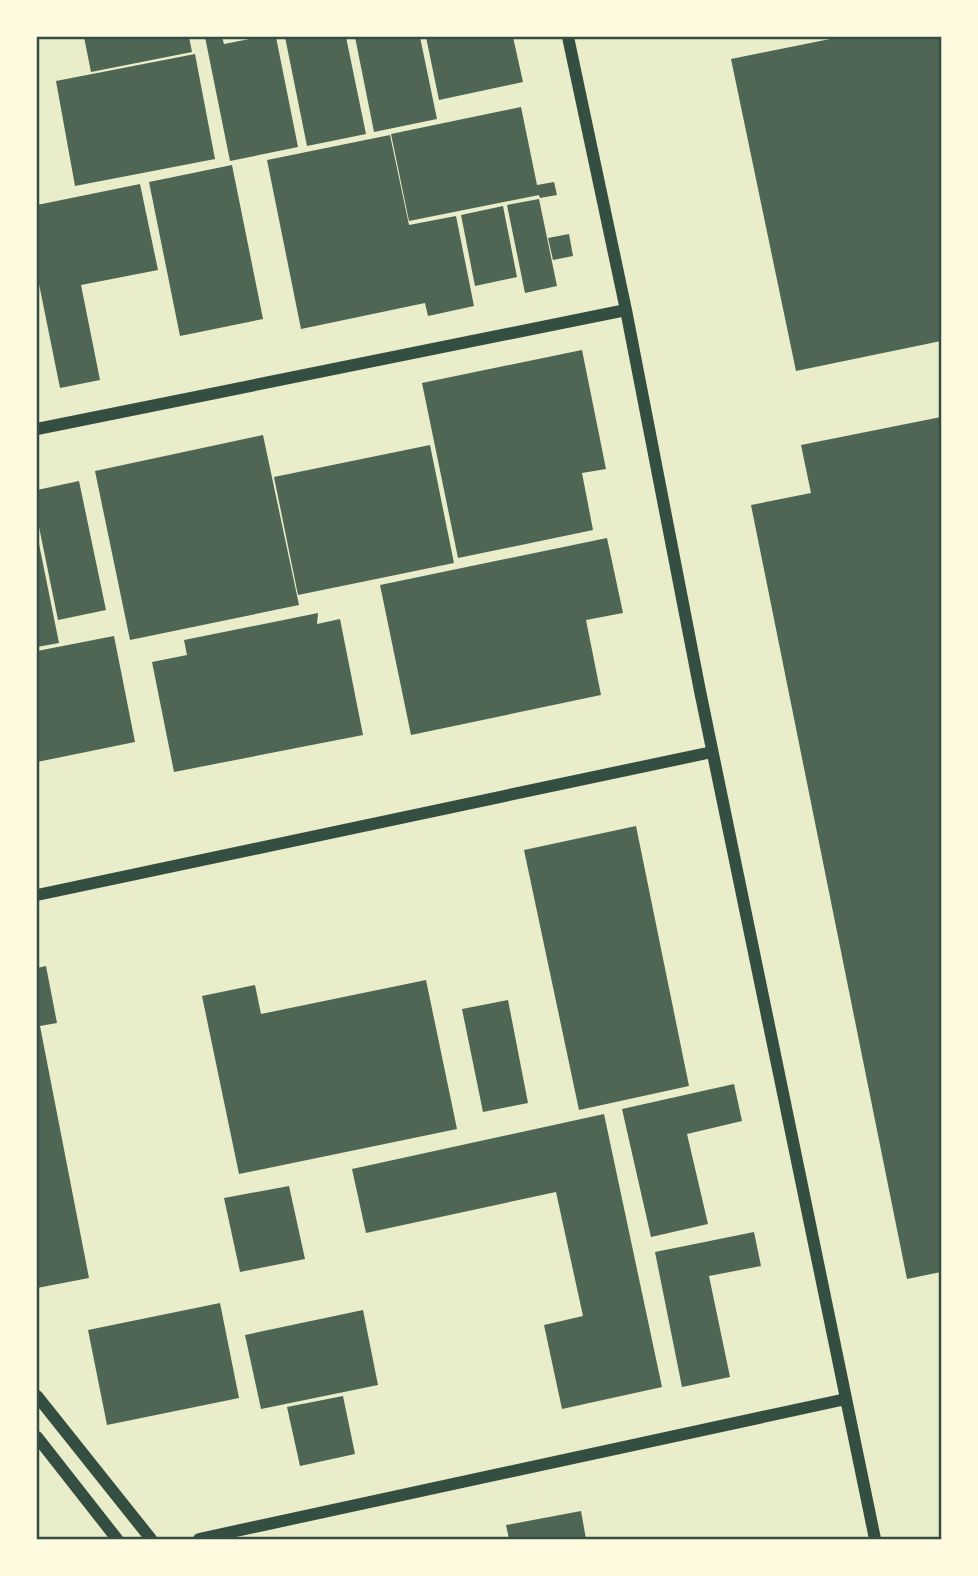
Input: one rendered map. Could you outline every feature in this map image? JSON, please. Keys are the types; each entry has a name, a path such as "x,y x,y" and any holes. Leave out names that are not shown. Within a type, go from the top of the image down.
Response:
{"street":[{"path":"568,37 626,310 712,752 875,1539"},
{"path":"37,429 626,310"},
{"path":"37,895 712,752"},
{"path":"37,1396 151,1539"},
{"path":"199,1539 846,1399"},
{"path":"37,1437 117,1539"}],"building":[{"path":"84,37 189,37 192,52 91,72"},
{"path":"205,37 222,37 224,44 260,37 276,37 298,147 230,161"},
{"path":"285,37 346,37 366,134 307,146"},
{"path":"355,37 420,37 437,119 374,132"},
{"path":"426,37 513,37 523,82 439,100"},
{"path":"840,37 941,37 941,341 796,371 731,59"},
{"path":"195,54 215,159 75,186 56,81"},
{"path":"521,107 537,185 554,182 557,195 540,198 539,195 409,221 391,134"},
{"path":"390,135 409,225 456,216 474,306 428,316 425,303 301,329 267,160"},
{"path":"232,165 263,319 180,336 149,182"},
{"path":"140,184 158,270 81,285 100,380 60,388 37,274 37,205"},
{"path":"539,199 557,286 525,293 507,205"},
{"path":"503,206 517,277 475,286 461,215"},
{"path":"569,234 573,256 553,260 548,238"},
{"path":"582,350 606,469 582,473 593,530 458,558 422,383"},
{"path":"941,417 941,1272 907,1279 751,505 811,493 801,445"},
{"path":"263,435 299,605 130,640 95,471"},
{"path":"430,445 454,563 298,595 274,477"},
{"path":"79,481 106,610 58,620 37,517 37,490"},
{"path":"607,538 623,613 586,620 601,695 411,735 380,585"},
{"path":"37,539 59,643 37,647"},
{"path":"318,613 317,624 340,619 363,735 174,772 152,662 187,655 184,640"},
{"path":"114,636 135,742 37,762 37,651"},
{"path":"636,826 689,1086 579,1110 524,850"},
{"path":"46,966 57,1023 40,1026 89,1278 37,1288 37,968"},
{"path":"426,980 457,1129 239,1174 202,996 255,985 261,1014"},
{"path":"508,1000 528,1103 483,1112 462,1009"},
{"path":"734,1084 742,1121 687,1134 708,1224 651,1237 622,1109"},
{"path":"604,1114 662,1387 562,1409 544,1325 583,1316 556,1192 366,1233 352,1169"},
{"path":"289,1186 305,1259 240,1272 224,1198"},
{"path":"754,1232 761,1266 709,1276 730,1377 682,1387 655,1252"},
{"path":"220,1303 239,1398 107,1425 88,1330"},
{"path":"363,1310 378,1385 261,1409 245,1335"},
{"path":"343,1396 355,1454 300,1466 287,1407"},
{"path":"581,1511 586,1539 509,1539 506,1525"}]}
